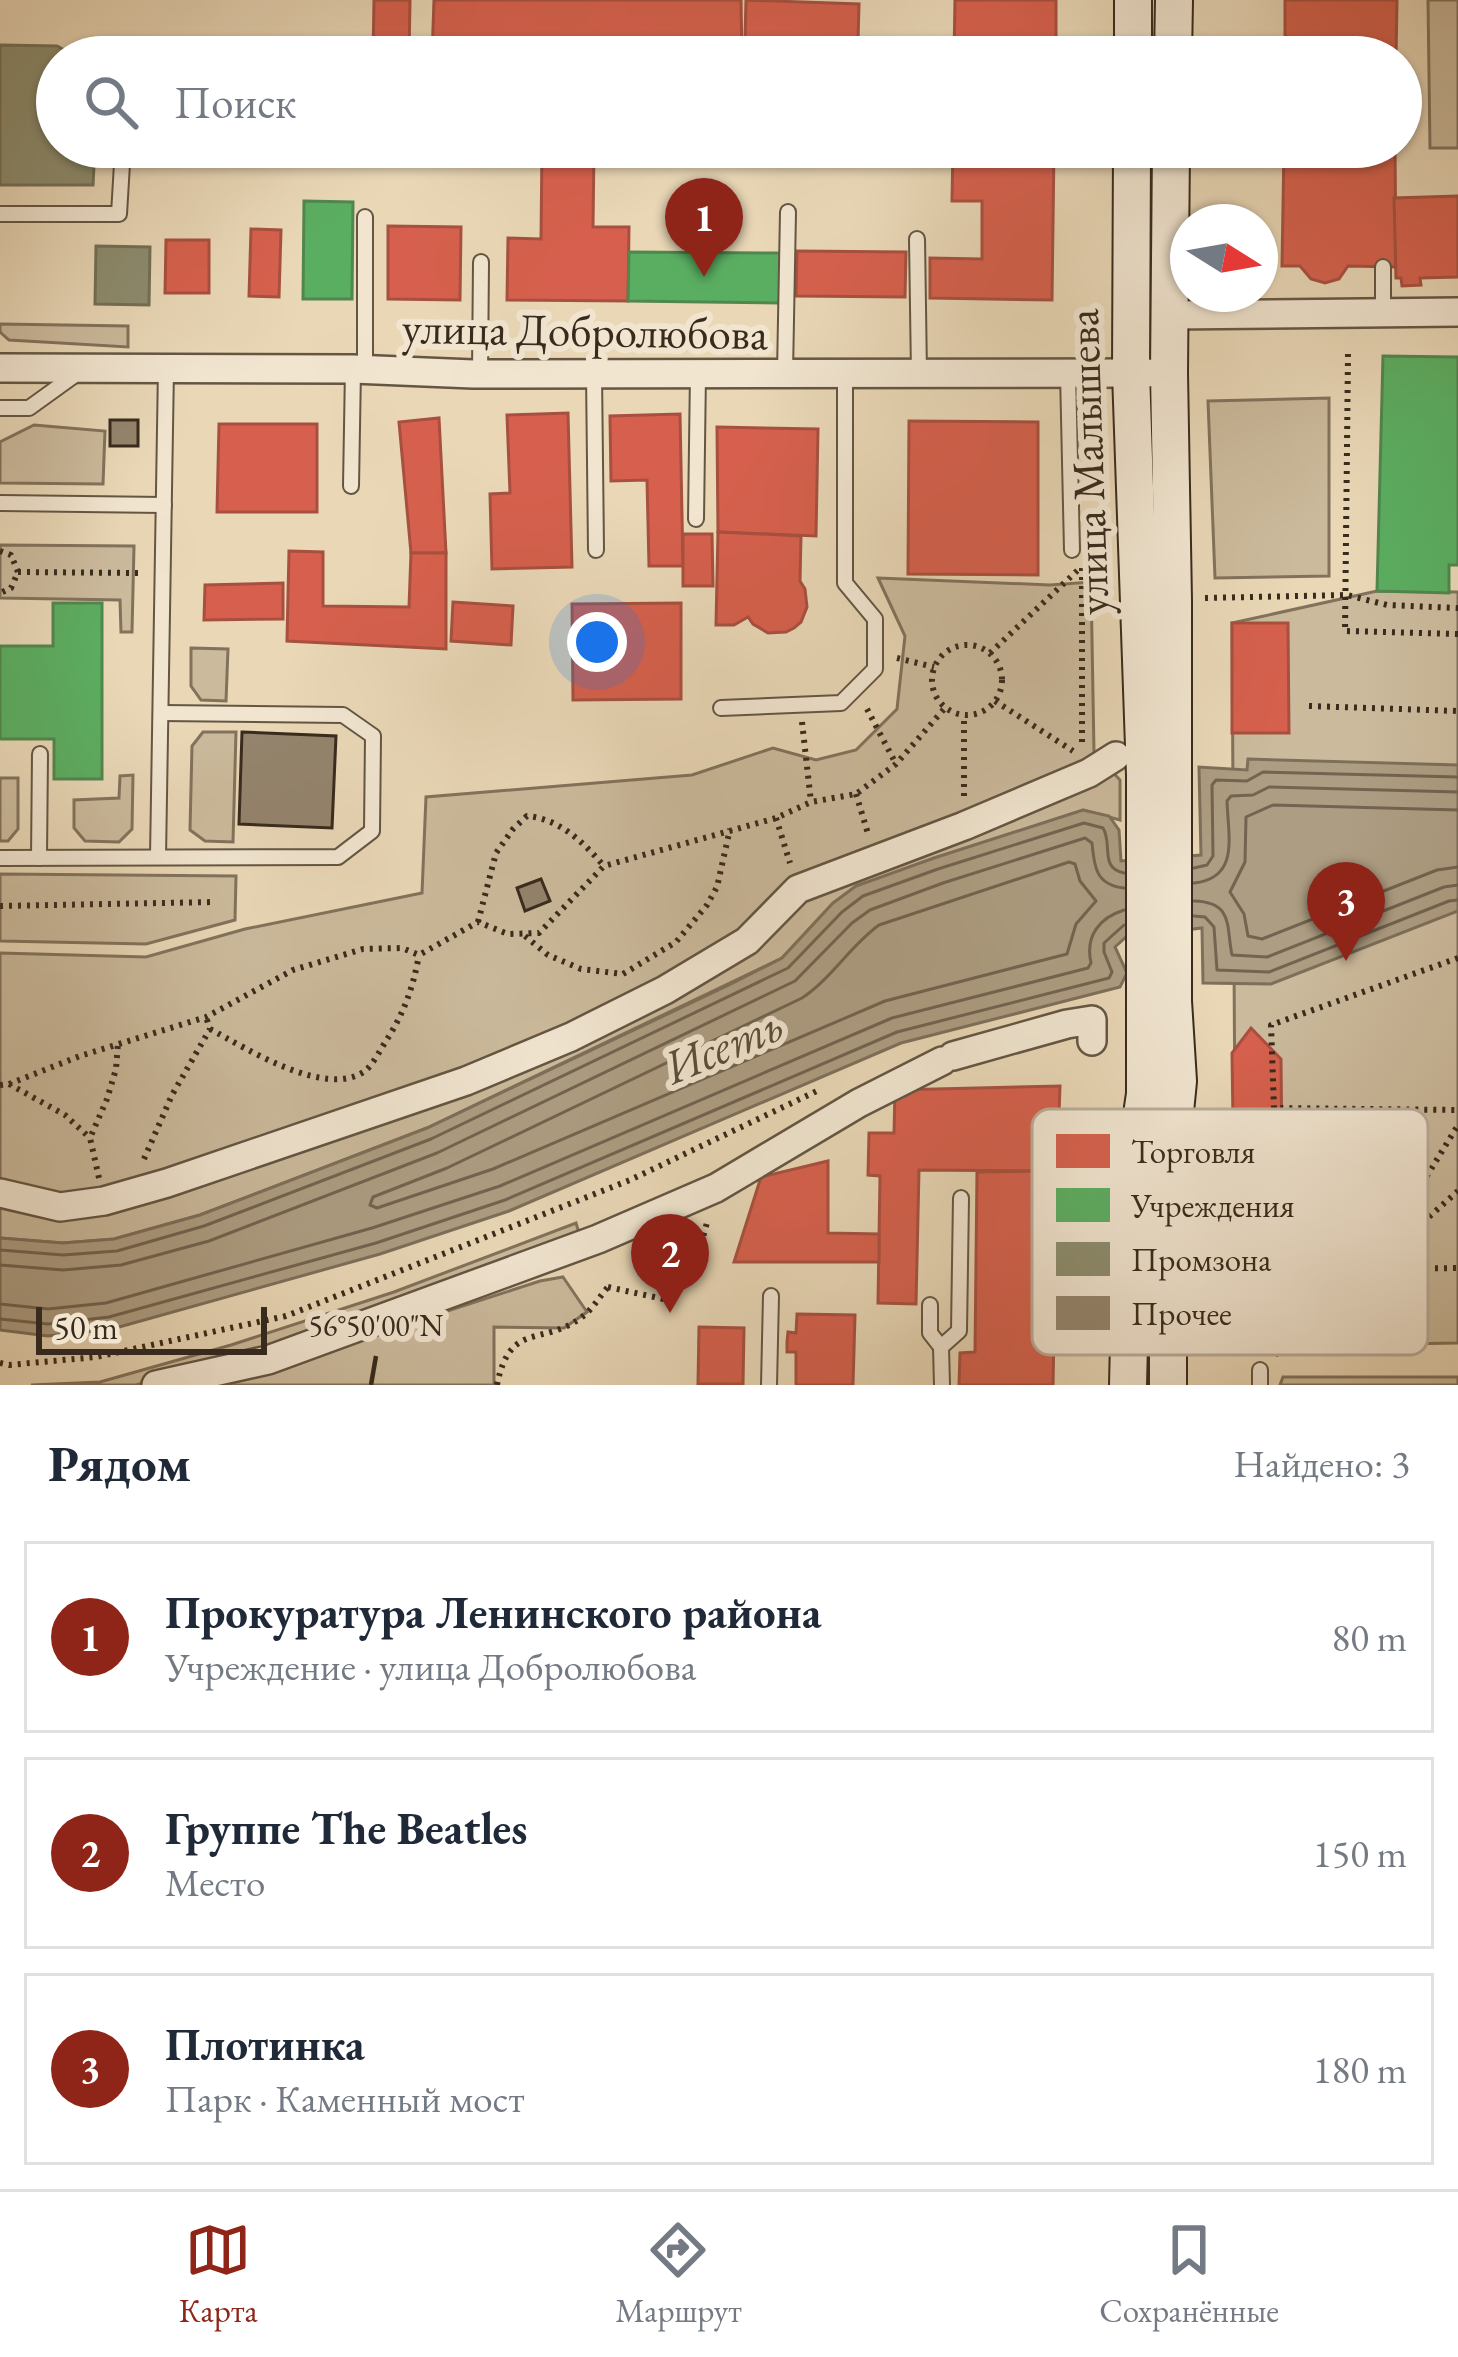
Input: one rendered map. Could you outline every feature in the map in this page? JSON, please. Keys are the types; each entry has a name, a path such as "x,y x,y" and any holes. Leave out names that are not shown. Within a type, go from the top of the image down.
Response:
{"main road":[{"path":"1133,0 1133,36"},
{"path":"1173,36 1174,0"},
{"name":"улица Малышева","path":"1132,168 1131,373 1144,769"},
{"name":"улица Малышева","path":"1144,769 1169,373 1172,168"},
{"path":"1144,769 1159,1001 1178,1081 1175,1109"},
{"path":"1143,1109 1159,1001"},
{"path":"1128,1385 1129,1355"}],"street":[{"path":"1168,315 1458,312"},
{"name":"улица Добролюбова","path":"0,368 480,374 1169,373"},
{"path":"0,1193 60,1208 116,1198 466,1081 571,1037 665,990 747,941 799,890 1089,772 1144,769"},
{"path":"156,1385 268,1360 598,1239 716,1188 859,1103 947,1059 1092,1020 1092,1041"}],"lane":[{"path":"0,214 119,214 121,168"},
{"path":"785,373 788,212"},
{"path":"351,486 365,217"},
{"path":"917,239 919,374"},
{"path":"480,374 481,262"},
{"path":"1383,267 1383,313"},
{"path":"0,408 29,408 84,366"},
{"path":"158,857 166,368"},
{"path":"697,519 698,372"},
{"path":"594,373 596,550"},
{"path":"1068,373 1072,550"},
{"path":"721,708 842,703 875,670 875,619 845,583 845,374"},
{"path":"0,503 164,505"},
{"path":"0,858 338,857 372,831 373,736 343,715 163,713"},
{"path":"39,858 40,754"},
{"path":"941,1347 959,1331 961,1198"},
{"path":"769,1385 771,1296"},
{"path":"930,1305 930,1333 941,1347 942,1385"}],"path":[{"path":"1348,354 1346,631 1458,634"},
{"path":"0,550 11,555 18,572 11,588 0,593"},
{"path":"990,653 1091,556"},
{"path":"995,701 1082,756 1082,566"},
{"path":"18,572 163,573"},
{"path":"1196,598 1347,595 1387,605 1458,608"},
{"path":"970,645 990,653 998,664 1001,690 995,701 964,716 945,708 933,690 934,667 940,657 970,645"},
{"path":"875,653 934,667"},
{"path":"856,688 896,764"},
{"path":"800,703 811,802"},
{"path":"1310,706 1458,711"},
{"path":"478,922 508,934 539,933 604,866 776,818 811,802 856,794 896,764 945,708"},
{"path":"964,716 964,826"},
{"path":"856,794 876,860"},
{"path":"419,955 478,922 496,853 527,816 542,817 582,840 604,866"},
{"path":"776,818 799,890"},
{"path":"523,933 548,955 581,969 623,974 676,942 706,905 717,887 730,829"},
{"path":"0,906 214,902"},
{"path":"5,1084 206,1017 293,970 363,949 402,948 419,955"},
{"path":"206,1017 210,1029 286,1069 339,1080 366,1070 404,1014 419,955"},
{"path":"1366,1109 1274,1108 1271,1025 1458,958"},
{"path":"116,1198 210,1029"},
{"path":"90,1138 116,1069 118,1043"},
{"path":"0,1363 96,1357 286,1316 630,1180 840,1080"},
{"path":"5,1084 65,1114 90,1138 116,1198"},
{"path":"1428,1110 1458,1110"},
{"path":"1428,1174 1458,1125"},
{"path":"497,1385 501,1364 518,1341 584,1317 608,1287 668,1300 703,1237 716,1188"},
{"path":"1428,1218 1458,1191"},
{"path":"1428,1268 1458,1268"},
{"path":"1239,1366 1243,1355"},
{"path":"1260,1378 1283,1355"}],"shaded area":[{"path":"1428,0 1458,0 1458,148 1430,148"},
{"path":"0,324 128,326 128,347 9,340 0,332"},
{"path":"1329,398 1329,576 1215,578 1208,401"},
{"path":"34,425 105,431 103,484 0,483 0,442"},
{"path":"0,545 134,546 132,632 121,632 120,600 0,598"},
{"path":"878,578 1050,585 1091,582 1094,752 1120,780 1120,820 1083,810 856,886 833,903 782,958 427,1128 200,1215 114,1239 63,1243 0,1238 0,953 146,957 245,929 422,893 426,797 692,775 773,748 816,760 856,750 897,709 905,636"},
{"path":"1377,591 1458,592 1458,1343 1428,1344 1428,1109 1235,1109 1232,623"},
{"path":"191,648 228,649 226,701 201,700 191,686"},
{"path":"203,732 236,732 233,842 205,841 190,830 192,746"},
{"path":"133,775 132,829 119,842 85,841 74,828 74,800 119,798 120,776"},
{"path":"0,778 18,778 18,829 8,841 0,841"},
{"path":"0,874 236,876 235,920 146,944 0,941"},
{"path":"576,1223 581,1240 269,1346 136,1385 31,1385 100,1382 231,1345 394,1292"},
{"path":"563,1277 587,1312 564,1328 494,1327 494,1385 220,1385 540,1281"},
{"path":"1283,1377 1458,1377 1458,1385 1280,1385"}],"water":[{"name":"Исеть","path":"1248,759 1458,765 1458,911 1271,984 1203,983 1202,928 1126,937 1115,947 1127,973 1120,987 901,1043 509,1211 380,1254 112,1329 48,1336 0,1330 0,1238 63,1243 114,1239 200,1215 427,1128 782,958 833,903 856,886 1083,810 1109,816 1119,830 1121,861 1201,855 1199,767 1247,770"}],"building: Торговля":[{"path":"374,0 410,0 409,36 373,36"},
{"path":"434,0 741,0 742,36 433,36"},
{"path":"746,0 859,4 858,36 745,36"},
{"path":"955,0 1056,0 1056,36 954,36"},
{"path":"1285,0 1397,0 1396,36 1285,36"},
{"path":"542,168 594,168 593,227 629,227 628,301 507,300 508,238 541,239"},
{"path":"953,168 1054,168 1052,300 930,298 930,258 982,259 982,201 952,201"},
{"path":"1284,168 1395,168 1396,267 1348,266 1339,279 1325,283 1311,279 1300,266 1282,266"},
{"path":"1458,196 1458,277 1420,278 1421,285 1402,286 1401,278 1396,278 1394,198"},
{"path":"388,226 461,227 460,300 388,299"},
{"path":"251,229 281,230 279,297 249,296"},
{"path":"166,240 209,240 209,293 165,293"},
{"path":"797,251 906,252 905,297 796,296"},
{"path":"568,413 572,567 492,569 490,494 510,493 507,415"},
{"path":"680,414 683,566 649,566 647,480 611,481 610,416"},
{"path":"439,418 446,553 411,553 399,422"},
{"path":"909,421 1038,422 1038,575 908,574"},
{"path":"219,424 317,424 317,512 217,512"},
{"path":"717,427 818,429 816,536 718,532"},
{"path":"718,532 801,536 800,581 807,607 794,628 768,633 748,617 734,625 716,625"},
{"path":"683,534 712,534 713,586 683,586"},
{"path":"289,551 323,552 323,606 409,607 411,553 446,553 446,649 287,641"},
{"path":"283,583 283,619 204,620 205,585"},
{"path":"453,602 513,606 511,645 451,641"},
{"path":"681,603 681,699 573,700 572,604"},
{"path":"1232,623 1288,623 1289,733 1232,733"},
{"path":"1251,1028 1281,1059 1282,1109 1233,1109 1232,1053"},
{"path":"1060,1086 1059,1109 1032,1109 1032,1171 919,1170 916,1304 878,1303 880,1176 868,1175 869,1133 894,1133 895,1090"},
{"path":"828,1161 828,1233 879,1234 879,1262 734,1262 761,1177"},
{"path":"1032,1171 1032,1355 1054,1355 1053,1385 959,1385 960,1353 975,1352 977,1172"},
{"path":"797,1314 855,1315 853,1385 796,1385 796,1352 787,1352 787,1342 788,1332 796,1333"},
{"path":"699,1327 744,1328 743,1384 698,1384"}],"building: Учреждения":[{"path":"304,201 353,202 352,299 303,299"},
{"path":"629,252 780,253 780,303 628,301"},
{"path":"1383,356 1458,357 1458,565 1449,565 1449,593 1377,591"},
{"path":"53,603 102,603 102,779 54,779 54,739 0,739 0,646 53,646"}],"building: Промзона":[{"path":"0,45 36,46 36,168 94,168 93,185 0,185"},
{"path":"96,246 150,247 149,305 95,304"}],"building: Прочее":[{"path":"110,420 138,420 138,446 110,446"},
{"path":"242,732 336,736 332,828 239,824"},
{"path":"541,879 550,901 525,911 517,888"}],"place":[{"name":"Прокуратура Ленинского района","path":"704,277"},
{"name":"Плотинка","path":"1346,961"},
{"name":"Группе The Beatles","path":"670,1313"}]}
